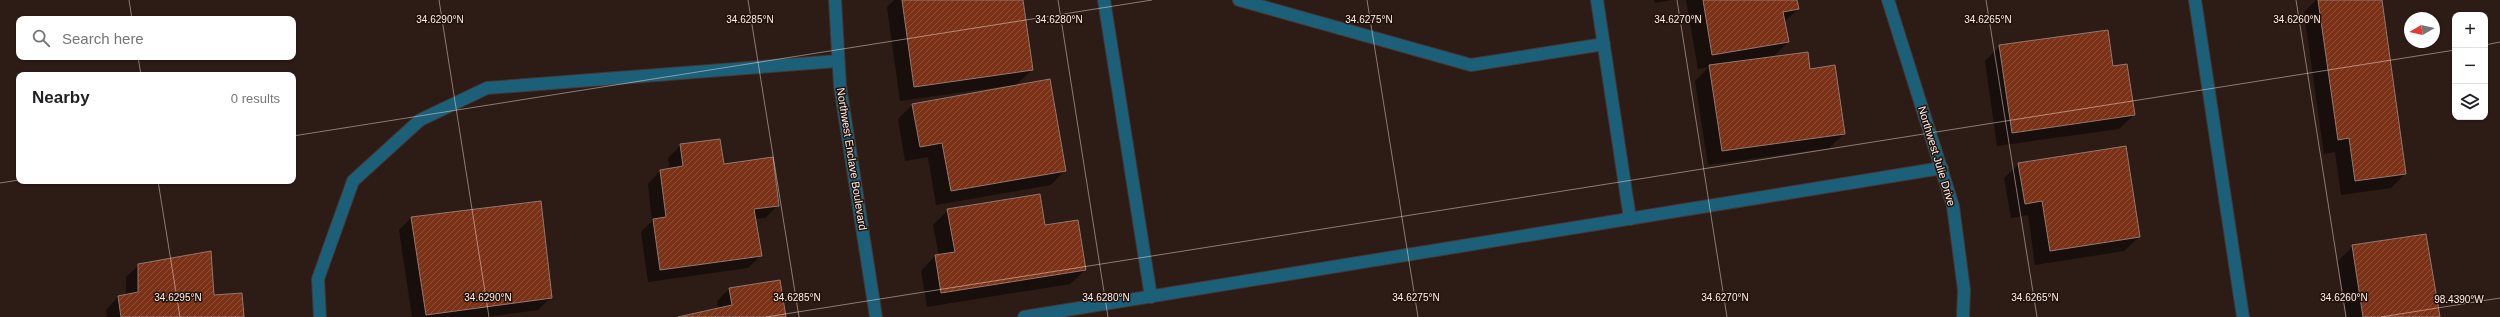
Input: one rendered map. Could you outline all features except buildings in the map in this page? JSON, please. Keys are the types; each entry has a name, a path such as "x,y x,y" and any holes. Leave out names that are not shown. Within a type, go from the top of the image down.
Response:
{"street":[{"name":"Northwest Enclave Boulevard","path":"835,0 840,86 876,317"},
{"path":"1104,0 1151,296"},
{"path":"1239,0 1470,65 1604,44"},
{"path":"1597,0 1630,219"},
{"path":"2195,0 2243,317"},
{"name":"Northwest Julie Drive","path":"1891,1 1953,206 1964,290 1963,317"},
{"path":"320,317 318,279 353,181 420,120 487,88 838,61"},
{"path":"1024,317 1942,168"}]}
